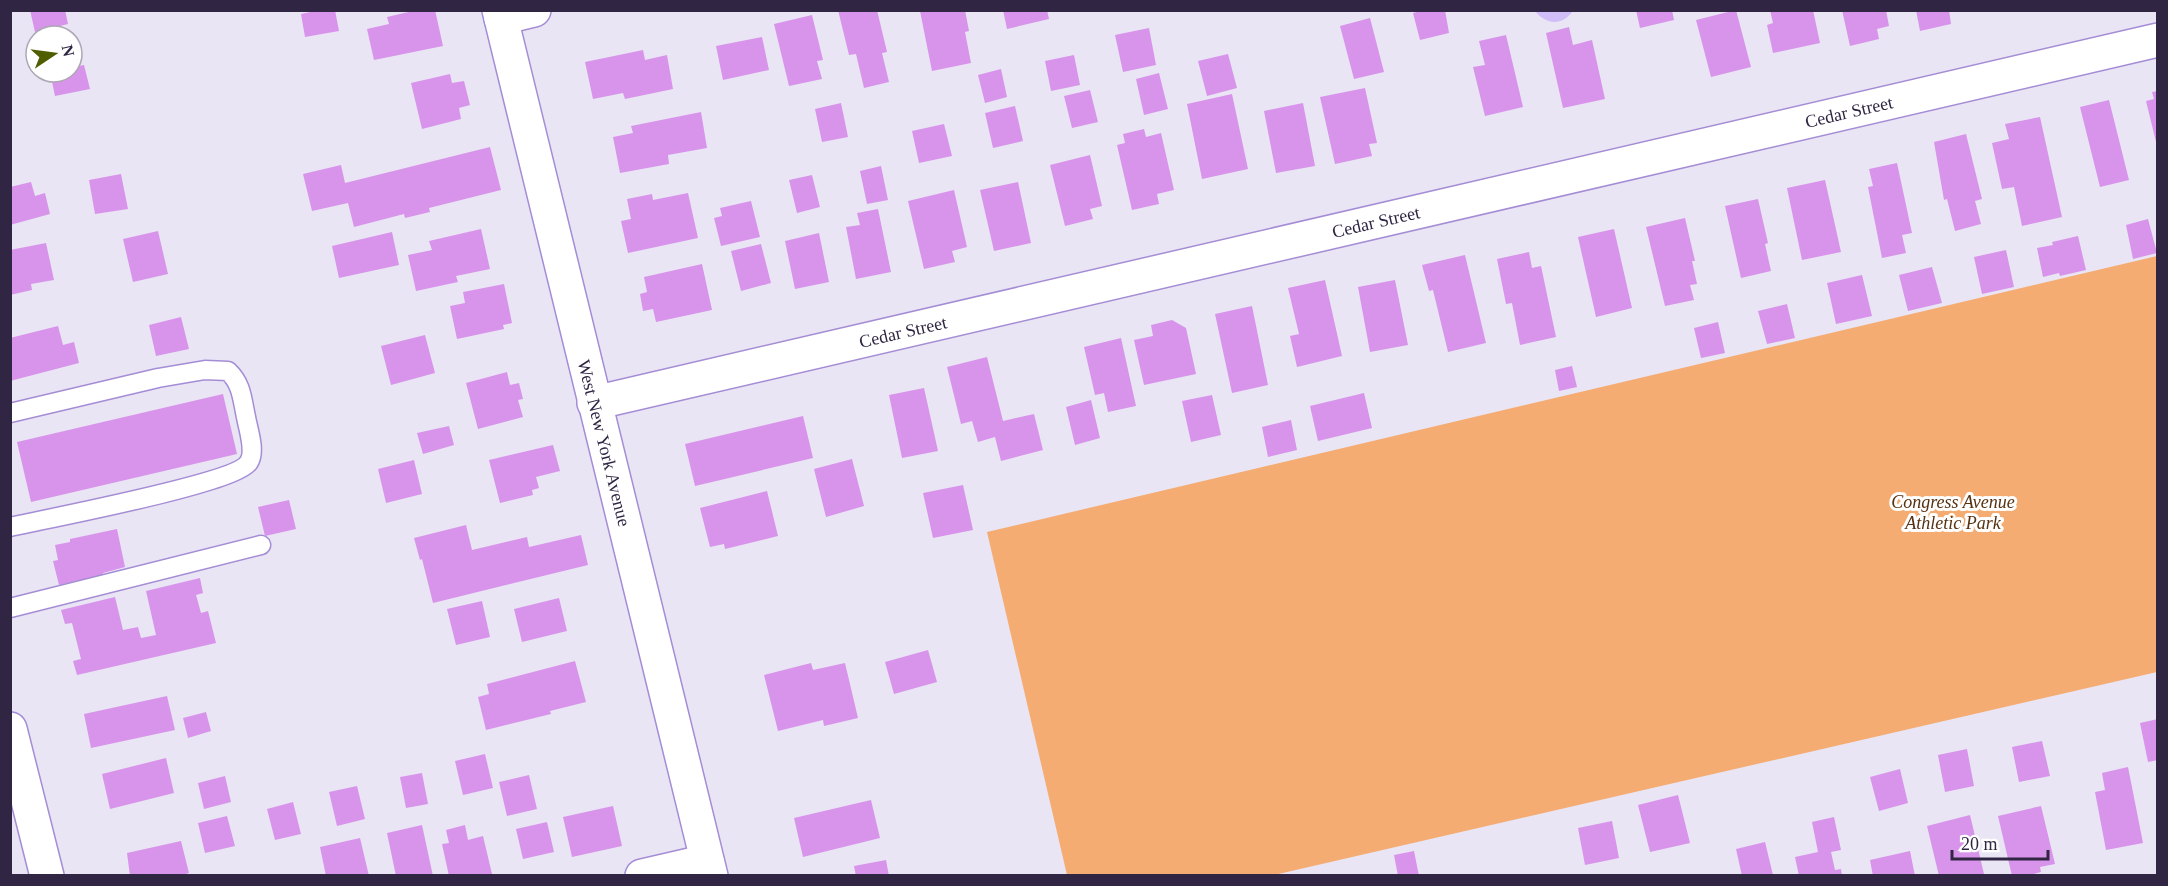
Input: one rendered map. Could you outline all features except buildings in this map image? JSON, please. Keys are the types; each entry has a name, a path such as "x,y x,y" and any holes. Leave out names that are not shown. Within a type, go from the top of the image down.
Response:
{"street":[{"path":"500,14 534,10"},
{"name":"West New York Avenue","path":"500,14 709,868"},
{"name":"Cedar Street","path":"594,403 2157,40"},
{"path":"10,729 47,876"},
{"path":"642,876 709,868"}],"lane":[{"path":"10,413 158,378 205,370 228,371 238,380 251,456 244,468 190,487 10,527"},
{"path":"10,608 261,545"}],"green space":[{"name":"Congress Avenue Athletic Park","path":"2157,256 2157,672 1274,875 1067,875 987,532"}],"shaded area":[{"path":"1535,11 1573,11 1564,19 1554,22 1544,19"}]}
